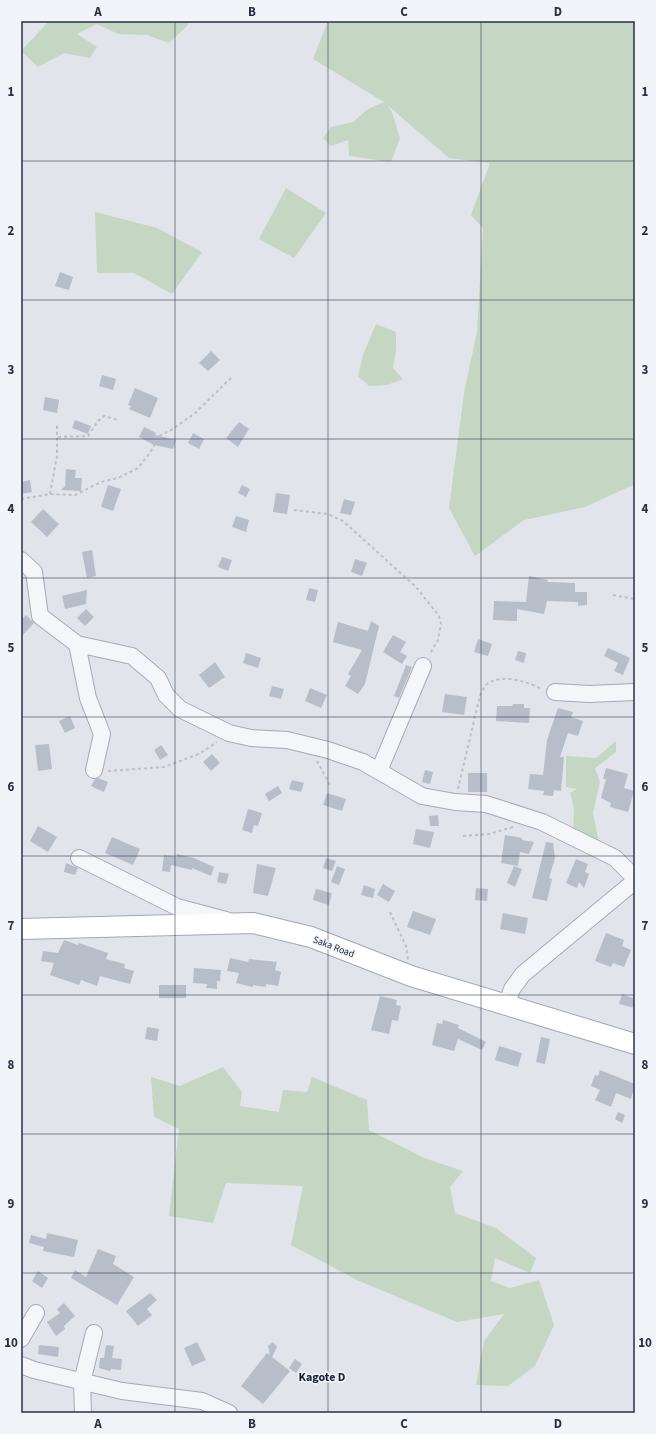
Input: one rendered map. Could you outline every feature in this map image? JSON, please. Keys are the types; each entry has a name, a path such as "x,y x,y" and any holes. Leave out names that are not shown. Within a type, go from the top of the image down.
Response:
{"main road":[{"name":"Saka Road","path":"21,929 253,923 311,937 411,976 635,1044"}],"street":[{"path":"22,558 34,572 40,616 77,644 132,656 147,666 158,678 166,695 180,709 229,733 251,738 287,740 307,744 348,756 379,771 422,796 455,802 496,806 542,822 615,858 635,879 523,974 512,989 506,1006"},
{"path":"77,644 88,698 102,734 94,770"},
{"path":"379,771 423,666"},
{"path":"555,692 589,694 635,692"},
{"path":"78,858 177,907 233,923"},
{"path":"21,1339 36,1313"},
{"path":"83,1413 82,1382 94,1333"},
{"path":"21,1365 82,1382 122,1391 202,1402 229,1413"}],"path":[{"path":"21,499 50,494 75,495 101,482 118,478 138,468 150,453 159,436 171,430 194,414 232,377"},
{"path":"58,437 88,436 98,421 104,416 118,420"},
{"path":"50,494 56,465 58,437 57,423"},
{"path":"294,510 328,514 343,521 416,587 439,616 441,624 438,640 423,666"},
{"path":"613,595 635,599"},
{"path":"455,802 480,695 486,685 496,680 526,682 555,692"},
{"path":"94,770 164,768 199,754 229,733"},
{"path":"307,744 331,787"},
{"path":"463,836 489,834 515,826"},
{"path":"390,912 406,946 411,976"}],"green space":[{"path":"49,21 189,21 187,26 169,43 147,35 118,34 97,24 77,34 97,47 90,58 64,53 38,67 21,51"},
{"path":"328,21 635,21 635,484 585,507 524,520 475,556 449,508 464,393 477,332 483,228 471,215 490,163 449,158 386,104 392,112 400,138 391,162 349,156 348,140 331,146 323,138 331,127 353,122 368,109 384,102 313,59"},
{"path":"286,188 326,213 294,258 259,239"},
{"path":"95,212 157,228 202,252 172,294 134,273 97,273"},
{"path":"376,324 396,332 396,350 393,368 403,379 387,385 369,386 358,376 363,355"},
{"path":"616,741 616,752 595,768 600,782 593,813 600,848 573,833 574,808 570,793 577,789 566,787 566,756 596,758"},
{"path":"223,1067 242,1092 240,1106 279,1112 283,1090 307,1092 312,1077 367,1100 369,1130 424,1158 463,1171 450,1187 455,1213 496,1228 536,1258 530,1273 495,1258 491,1281 510,1288 539,1280 554,1325 535,1366 508,1386 476,1385 484,1341 504,1314 457,1322 357,1280 291,1245 303,1186 226,1183 213,1223 169,1216 179,1129 154,1117 151,1077 180,1086"}],"building":[{"path":"60,272 73,277 69,290 55,286"},
{"path":"211,351 220,360 208,371 199,363"},
{"path":"102,375 116,379 113,390 99,386"},
{"path":"135,388 158,398 150,418 129,409 131,406 128,405"},
{"path":"45,397 59,400 57,413 43,410"},
{"path":"75,420 91,426 88,434 72,428"},
{"path":"239,422 249,429 238,447 226,438"},
{"path":"144,427 156,433 155,435 176,440 173,449 154,445 139,437"},
{"path":"193,433 204,439 199,449 188,443"},
{"path":"66,469 76,470 75,478 82,478 81,491 61,490 65,486"},
{"path":"30,480 32,492 21,494 21,482"},
{"path":"108,485 121,489 113,511 101,507"},
{"path":"242,485 250,489 246,497 238,493"},
{"path":"276,493 290,495 287,514 273,512"},
{"path":"344,499 355,502 351,515 340,513"},
{"path":"43,509 59,524 47,537 31,522"},
{"path":"236,516 249,520 246,532 232,527"},
{"path":"92,550 96,576 87,578 82,552"},
{"path":"222,557 232,560 228,571 218,567"},
{"path":"355,559 367,563 362,576 351,572"},
{"path":"529,576 548,580 547,582 575,583 575,592 587,592 587,605 578,606 578,602 547,601 544,614 517,609 517,621 493,620 494,601 526,602"},
{"path":"309,588 318,590 315,602 306,600"},
{"path":"87,590 86,604 65,609 62,596"},
{"path":"86,609 94,617 85,626 77,618"},
{"path":"26,615 34,623 21,637 21,620"},
{"path":"371,621 379,626 365,684 358,694 345,686 351,676 348,674 362,650 333,642 338,622 368,631"},
{"path":"393,635 406,642 400,652 407,656 402,664 383,652"},
{"path":"478,639 492,644 488,656 474,652"},
{"path":"608,648 630,658 623,675 614,671 618,663 604,656"},
{"path":"518,651 526,653 524,663 515,660"},
{"path":"246,653 261,658 258,668 243,663"},
{"path":"215,662 225,677 209,688 199,675"},
{"path":"406,665 412,667 399,698 394,696"},
{"path":"272,686 284,689 281,699 269,696"},
{"path":"310,688 327,695 321,708 305,701"},
{"path":"445,694 467,697 464,715 442,712"},
{"path":"513,704 524,704 524,708 530,708 529,723 496,721 497,706 512,706"},
{"path":"558,708 573,712 571,717 583,721 578,736 568,733 560,757 564,757 561,791 554,790 553,796 543,795 544,791 528,789 530,774 543,775 547,740"},
{"path":"70,716 75,728 65,733 59,721"},
{"path":"49,744 52,769 38,771 35,745"},
{"path":"161,745 168,755 160,760 154,750"},
{"path":"212,754 220,763 211,771 203,762"},
{"path":"606,768 628,774 624,788 634,791 628,812 610,807 611,803 601,798 606,779 603,779"},
{"path":"425,770 433,772 430,784 422,782"},
{"path":"468,773 487,773 487,792 468,792"},
{"path":"98,778 108,782 104,792 91,786 95,779"},
{"path":"292,780 304,783 301,792 289,789"},
{"path":"278,786 282,793 269,801 265,794"},
{"path":"327,793 346,799 342,811 323,805"},
{"path":"248,809 262,813 258,826 254,825 252,833 242,830"},
{"path":"438,815 439,826 430,826 429,816"},
{"path":"38,826 57,837 48,852 30,841"},
{"path":"416,829 434,832 430,848 413,844"},
{"path":"505,835 534,842 529,854 520,852 518,866 501,863"},
{"path":"112,837 140,849 133,865 105,853"},
{"path":"546,842 553,843 555,858 549,878 552,879 547,901 532,898"},
{"path":"177,854 194,858 214,867 211,876 192,868 192,870 171,865 170,872 162,871 164,855 177,857"},
{"path":"326,858 336,861 332,871 323,868"},
{"path":"576,859 588,864 585,872 589,874 584,888 579,882 577,888 566,883"},
{"path":"66,863 78,868 75,875 64,872"},
{"path":"257,864 276,868 268,896 253,893"},
{"path":"337,866 345,869 339,885 331,882"},
{"path":"514,866 522,869 515,887 507,883"},
{"path":"219,872 229,874 226,884 217,882"},
{"path":"383,884 395,891 389,902 377,895"},
{"path":"364,885 375,889 373,898 361,895"},
{"path":"476,888 488,889 487,901 475,900"},
{"path":"316,889 332,893 329,905 313,900"},
{"path":"413,911 436,919 430,935 407,927"},
{"path":"503,913 528,918 525,934 500,929"},
{"path":"606,933 624,940 622,946 631,950 624,967 613,963 611,967 595,961"},
{"path":"64,940 78,945 79,943 108,953 106,959 125,964 124,968 134,971 130,984 100,976 97,986 81,980 79,985 50,975 54,963 41,961 43,951 58,953"},
{"path":"230,958 248,962 249,959 277,962 275,970 281,972 278,986 266,984 266,987 253,985 253,987 236,983 239,973 227,971"},
{"path":"194,968 221,970 220,981 217,981 217,989 206,988 207,984 193,983"},
{"path":"159,985 186,985 186,998 159,998"},
{"path":"622,994 635,999 635,1008 619,1004"},
{"path":"380,996 397,1000 396,1005 401,1006 398,1021 392,1020 389,1034 371,1030"},
{"path":"443,1020 459,1025 458,1028 486,1042 482,1050 458,1039 454,1051 432,1045 437,1023 442,1024"},
{"path":"147,1027 159,1029 157,1041 145,1039"},
{"path":"541,1037 550,1039 545,1064 536,1062"},
{"path":"499,1046 522,1053 518,1067 495,1060"},
{"path":"600,1070 635,1084 631,1099 616,1093 611,1107 595,1100 600,1090 591,1086 595,1075 598,1076"},
{"path":"618,1112 625,1115 622,1123 615,1119"},
{"path":"47,1233 78,1240 74,1257 43,1251 44,1247 29,1243 31,1235 46,1239"},
{"path":"98,1249 116,1256 113,1264 134,1277 117,1305 71,1278 75,1270 86,1277"},
{"path":"38,1271 48,1278 42,1288 32,1281"},
{"path":"150,1293 157,1300 147,1309 152,1315 138,1326 126,1311"},
{"path":"64,1303 75,1316 64,1326 65,1329 56,1336 47,1322 60,1313 57,1309"},
{"path":"197,1342 206,1360 192,1366 184,1348"},
{"path":"273,1342 277,1347 272,1357 290,1371 263,1404 241,1386 267,1353 270,1355 268,1346"},
{"path":"39,1345 59,1347 58,1357 38,1354"},
{"path":"106,1345 114,1346 112,1358 122,1359 121,1370 111,1369 110,1371 99,1368 100,1358 104,1358"},
{"path":"295,1359 302,1364 296,1373 289,1368"}],"district":[{"name":"Kagote D","path":"322,1377"}]}
